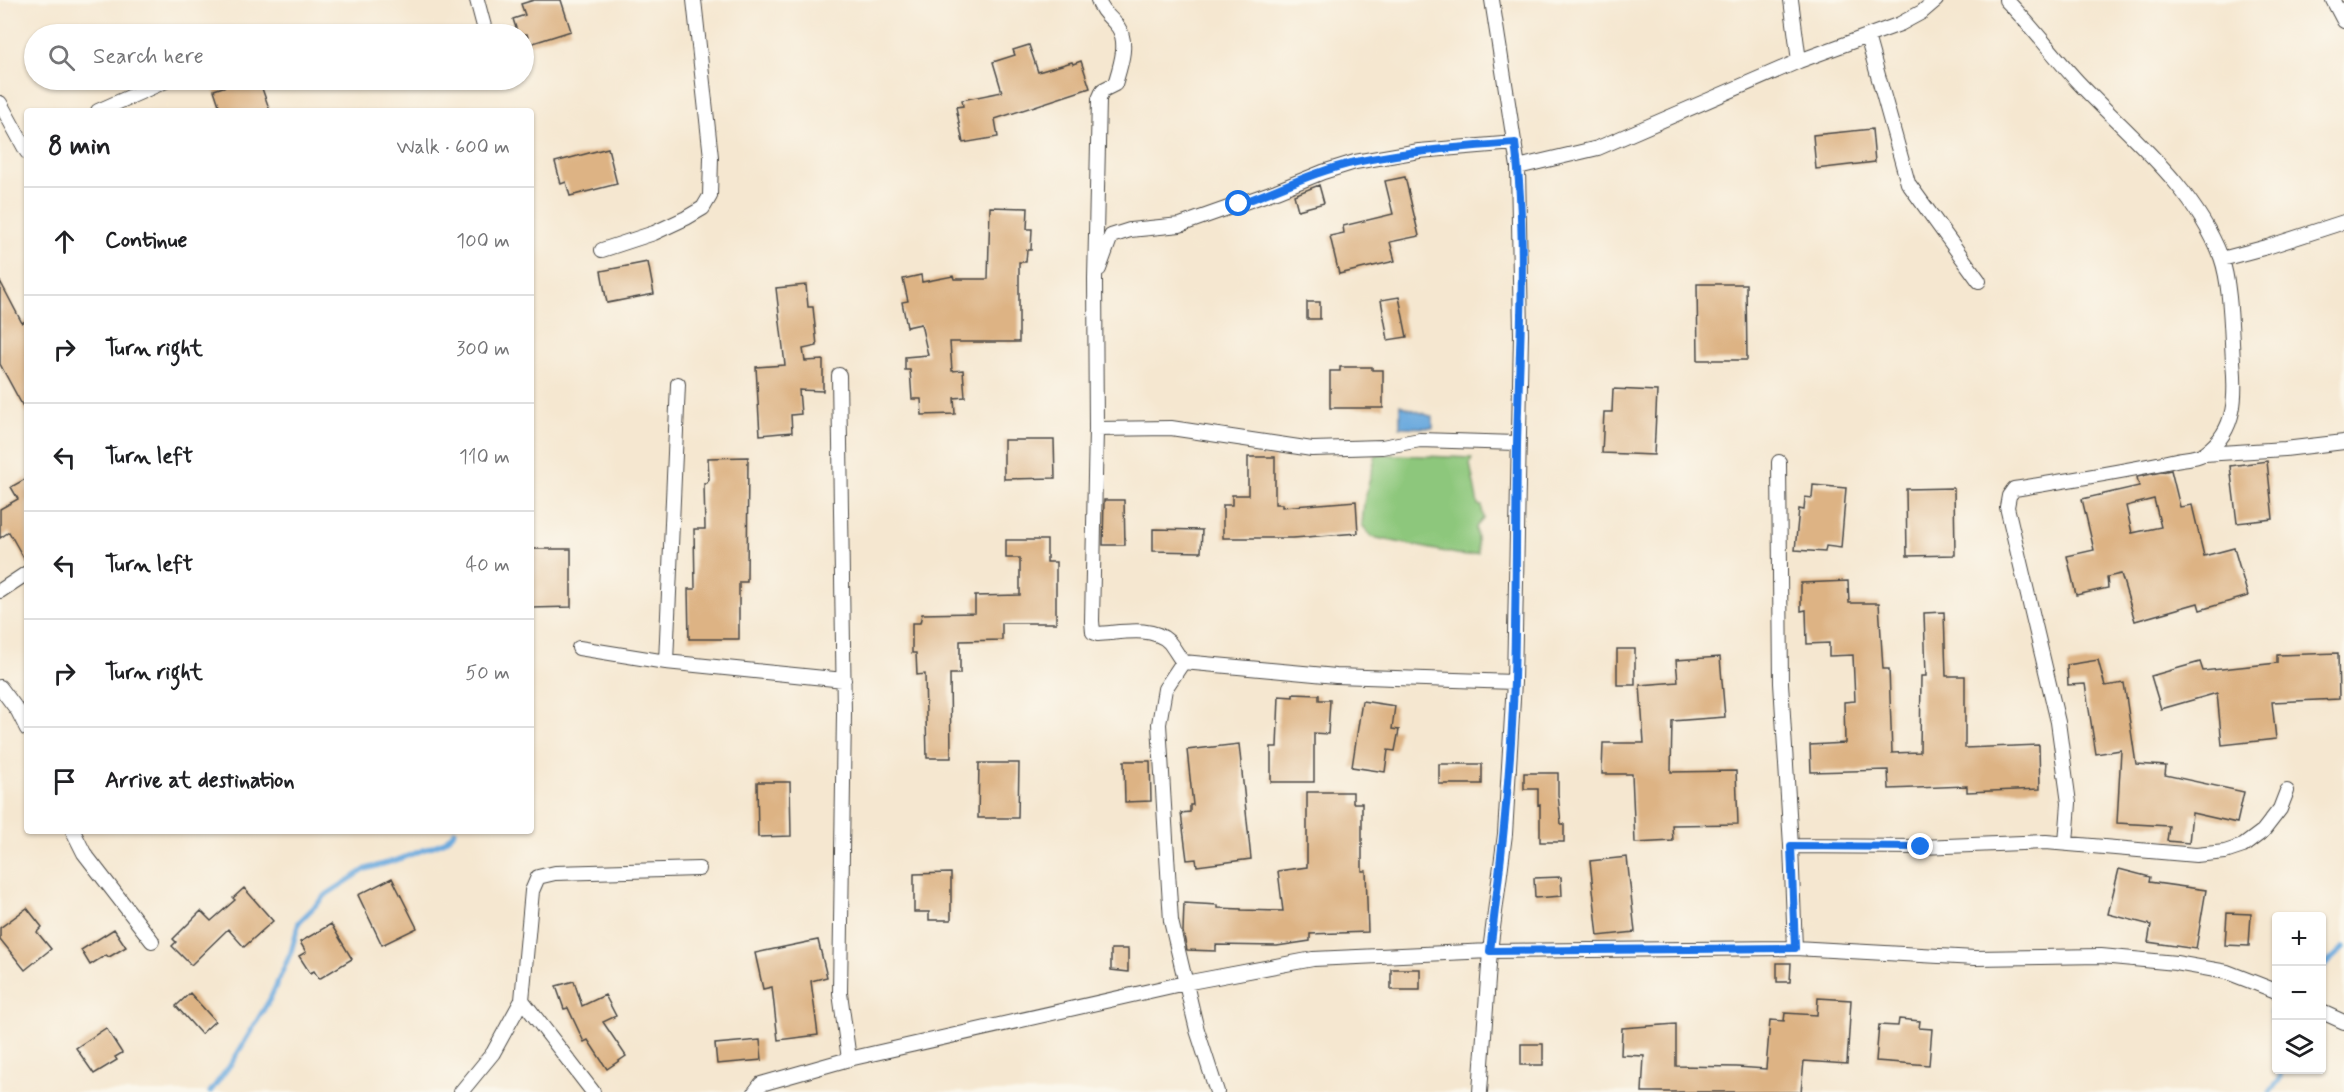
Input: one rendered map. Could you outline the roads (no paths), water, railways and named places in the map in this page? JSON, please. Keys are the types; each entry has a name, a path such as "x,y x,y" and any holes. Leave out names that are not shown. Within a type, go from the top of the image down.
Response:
{"street":[{"path":"477,0 483,24"},
{"path":"602,250 654,233 686,218 703,208 710,196 711,157 694,0"},
{"path":"1098,0 1104,14 1117,26 1124,49 1115,84 1103,90 1100,99 1095,279 1096,429 1092,610 1094,632 1098,634 1141,631 1151,633 1168,641 1183,663"},
{"path":"1480,1092 1490,951 1504,834 1514,682 1517,443 1521,334 1518,167 1492,0"},
{"path":"1791,0 1799,61"},
{"path":"1518,167 1598,148 1799,61 1900,24 1922,12 1936,0"},
{"path":"2006,0 2028,22 2079,82 2164,169 2190,202 2222,259 2228,297 2236,395 2230,420 2214,446 2204,454"},
{"path":"2333,0 2344,21"},
{"path":"1867,36 1908,183 1979,281"},
{"path":"105,108 145,90"},
{"path":"0,103 24,144"},
{"path":"1095,279 1111,236 1130,230 1180,225 1355,162 1419,151 1515,143"},
{"path":"2222,259 2344,222"},
{"path":"839,375 844,680 840,993 849,1059"},
{"path":"666,662 678,384"},
{"path":"1096,429 1170,428 1312,449 1382,447 1420,440 1517,443"},
{"path":"2066,843 2069,803 2058,722 2007,507 2009,496 2014,489 2162,464 2204,454 2285,449 2344,442"},
{"path":"1779,462 1781,683 1795,948"},
{"path":"0,591 24,575"},
{"path":"579,648 666,662 844,680"},
{"path":"1183,663 1336,676 1514,682"},
{"path":"1183,663 1165,689 1159,724 1171,921 1185,983 1217,1092"},
{"path":"0,687 24,723"},
{"path":"1791,846 1921,847 2066,843 2196,855 2225,852 2243,846 2263,831 2280,809 2287,791"},
{"path":"74,834 84,853 152,941"},
{"path":"461,1092 494,1053 522,1000 532,891 538,877 555,873 699,869"},
{"path":"755,1092 761,1084 849,1059 1185,983 1314,959 1490,951 1795,948 1975,958 2101,956 2176,963 2227,972 2272,989"},
{"path":"522,1000 593,1092"},
{"path":"2326,1014 2344,1022"}],"water":[{"path":"1400,405 1433,417 1433,428 1400,427"}],"waterway":[{"path":"210,1092 233,1061 270,999 291,952 299,922 327,894 366,869 444,842 452,834"},
{"path":"2324,966 2344,947"},
{"path":"2272,1011 2272,1017"},
{"path":"2270,1092 2280,1079 2281,1074"}]}
